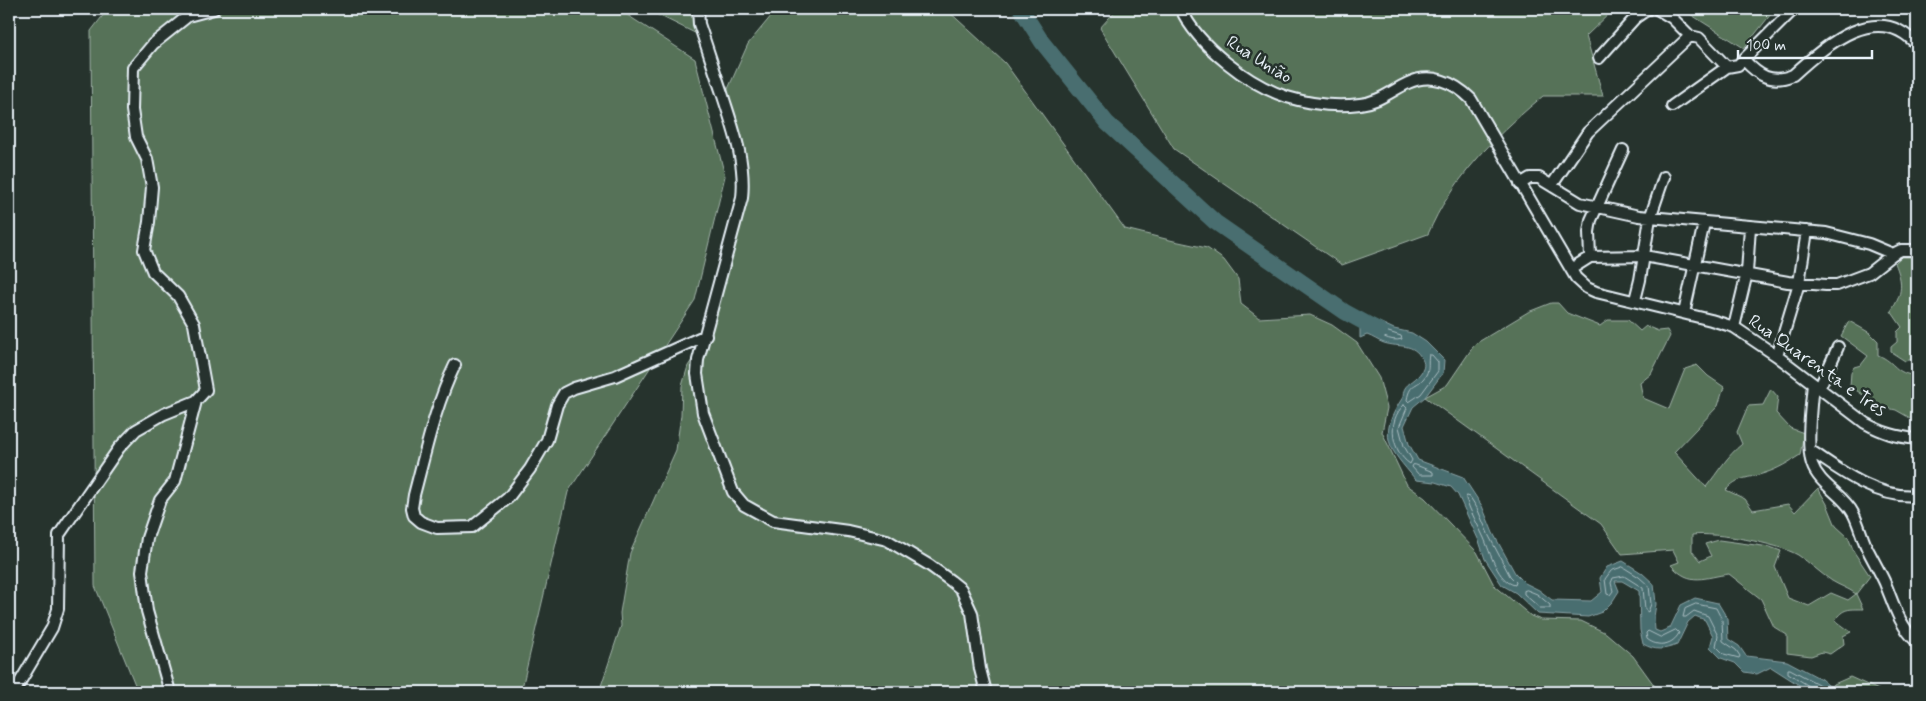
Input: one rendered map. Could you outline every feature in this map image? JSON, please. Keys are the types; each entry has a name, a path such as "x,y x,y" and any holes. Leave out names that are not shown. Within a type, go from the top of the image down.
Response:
{"street":[{"path":"14,692 52,628 58,609 59,535 113,456 136,430 164,414 196,401 206,390 194,324 178,296 153,272 144,250 152,187 147,159 136,137 132,110 134,68 153,44 188,16 214,9"},
{"path":"698,9 699,24 743,164 744,182 742,198 698,360 697,374 698,392 708,429 733,492 744,505 773,521 848,531 887,540 930,565 951,581 961,589 972,613 980,669 986,692"},
{"name":"Rua União","path":"1181,9 1193,31 1216,54 1267,88 1288,98 1317,103 1361,104 1380,99 1410,82 1429,79 1440,80 1461,89 1471,99 1474,106"},
{"path":"1600,58 1635,18 1648,9"},
{"path":"1657,9 1672,18 1690,36 1699,38 1728,67"},
{"path":"1672,106 1728,67 1738,65 1794,9"},
{"path":"1744,60 1757,74 1769,78 1787,77 1793,75 1837,35 1857,24 1874,20 1883,21 1906,31 1917,46"},
{"path":"1552,185 1588,132 1690,36"},
{"name":"Rua Quarenta e Tres","path":"1474,106 1576,278 1587,288 1734,328 1777,356 1816,387 1878,430 1894,436 1917,439"},
{"path":"1590,257 1589,232 1596,207 1623,150"},
{"path":"1635,300 1650,218 1664,177"},
{"path":"1520,184 1534,178 1539,178 1573,200 1596,207 1650,218 1807,231 1853,239 1894,254"},
{"path":"1684,313 1704,223"},
{"path":"1734,328 1747,274 1750,227"},
{"path":"1777,356 1799,283 1807,231"},
{"path":"1571,269 1590,257 1644,256 1826,286 1847,282 1870,273 1901,250 1917,250"},
{"path":"455,365 445,385 434,417 412,508 414,516 428,526 463,529 472,528 508,498 530,469 546,440 557,405 564,393 574,388 615,376 706,335"},
{"path":"1838,347 1816,387 1810,450 1815,470 1853,512 1868,552 1885,583 1897,616 1907,632 1917,642"},
{"path":"170,692 147,611 142,571 147,538 160,500 175,481 196,401"},
{"path":"1810,450 1844,473 1887,493 1902,496 1917,495"}],"green space":[{"path":"108,9 618,9 695,59 725,176 695,300 568,492 521,692 138,692 95,586 91,31"},
{"path":"646,9 697,9 703,37"},
{"path":"777,9 946,9 1005,63 1125,229 1207,248 1224,260 1238,279 1241,304 1259,318 1310,315 1332,325 1357,343 1379,378 1387,408 1382,432 1407,485 1425,498 1477,552 1494,585 1531,616 1541,620 1581,621 1606,633 1633,656 1654,685 1655,692 599,692 621,626 620,613 630,553 676,450 681,415 682,386 688,366 703,344 744,182 724,98 748,44"},
{"path":"1117,9 1614,9 1586,36 1603,96 1543,96 1504,130 1468,169 1442,206 1428,234 1342,265 1174,149 1100,28"},
{"path":"1682,9 1775,9 1744,48"},
{"path":"1901,257 1917,257 1917,358 1905,361 1891,352 1891,347 1897,342 1897,332 1902,327 1891,311 1900,293 1899,276 1895,263"},
{"path":"1551,303 1558,303 1567,313 1600,326 1608,320 1628,320 1640,331 1646,326 1658,331 1667,330 1670,336 1651,374 1640,383 1643,398 1669,409 1685,369 1697,365 1708,376 1724,387 1718,406 1674,452 1706,487 1727,459 1742,444 1737,432 1748,406 1763,405 1771,389 1778,397 1776,413 1790,428 1804,433 1800,455 1774,469 1739,480 1730,485 1726,490 1745,499 1753,510 1788,504 1795,512 1818,488 1836,526 1848,537 1854,552 1870,576 1856,594 1863,609 1847,610 1841,613 1835,620 1851,632 1843,636 1844,644 1830,654 1822,652 1811,656 1787,653 1787,635 1774,627 1761,599 1729,574 1698,579 1685,576 1671,565 1679,562 1673,550 1622,554 1601,524 1425,397 1447,385 1475,344 1528,312","holes":["1692,535 1730,537 1776,546 1798,555 1832,581 1856,594 1848,600 1831,593 1809,606 1788,598 1775,567 1781,551 1770,547 1719,540 1705,544 1711,556 1700,561 1692,551"]},
{"path":"1849,321 1870,333 1878,341 1878,355 1889,361 1903,373 1917,376 1917,419 1910,418 1896,410 1879,406 1850,386 1851,372 1854,367 1861,365 1868,356 1841,336"},
{"path":"1850,677 1883,692 1828,692 1834,684"}],"water":[{"path":"1364,315 1394,329 1412,333 1426,342 1444,360 1443,373 1425,397 1413,407 1404,426 1409,444 1418,460 1463,477 1482,506 1493,533 1515,573 1525,583 1539,590 1552,600 1591,601 1602,592 1600,578 1607,567 1623,561 1642,573 1654,584 1656,604 1655,630 1660,632 1670,628 1681,605 1695,598 1718,603 1727,618 1728,639 1739,646 1746,656 1787,661 1821,679 1836,692 1810,692 1771,667 1757,674 1744,672 1735,663 1721,658 1710,647 1713,636 1705,620 1695,616 1688,622 1677,645 1660,649 1643,644 1640,630 1639,591 1622,581 1615,581 1619,591 1602,612 1588,617 1538,614 1516,593 1502,585 1485,559 1458,495 1451,487 1435,482 1416,480 1398,459 1389,441 1390,422 1403,397 1404,389 1421,372 1424,363 1415,350 1406,346 1384,343 1367,335 1360,338 1360,325"}],"waterway":[{"path":"1021,9 1042,42 1107,123 1215,222 1345,312 1380,331"}]}
